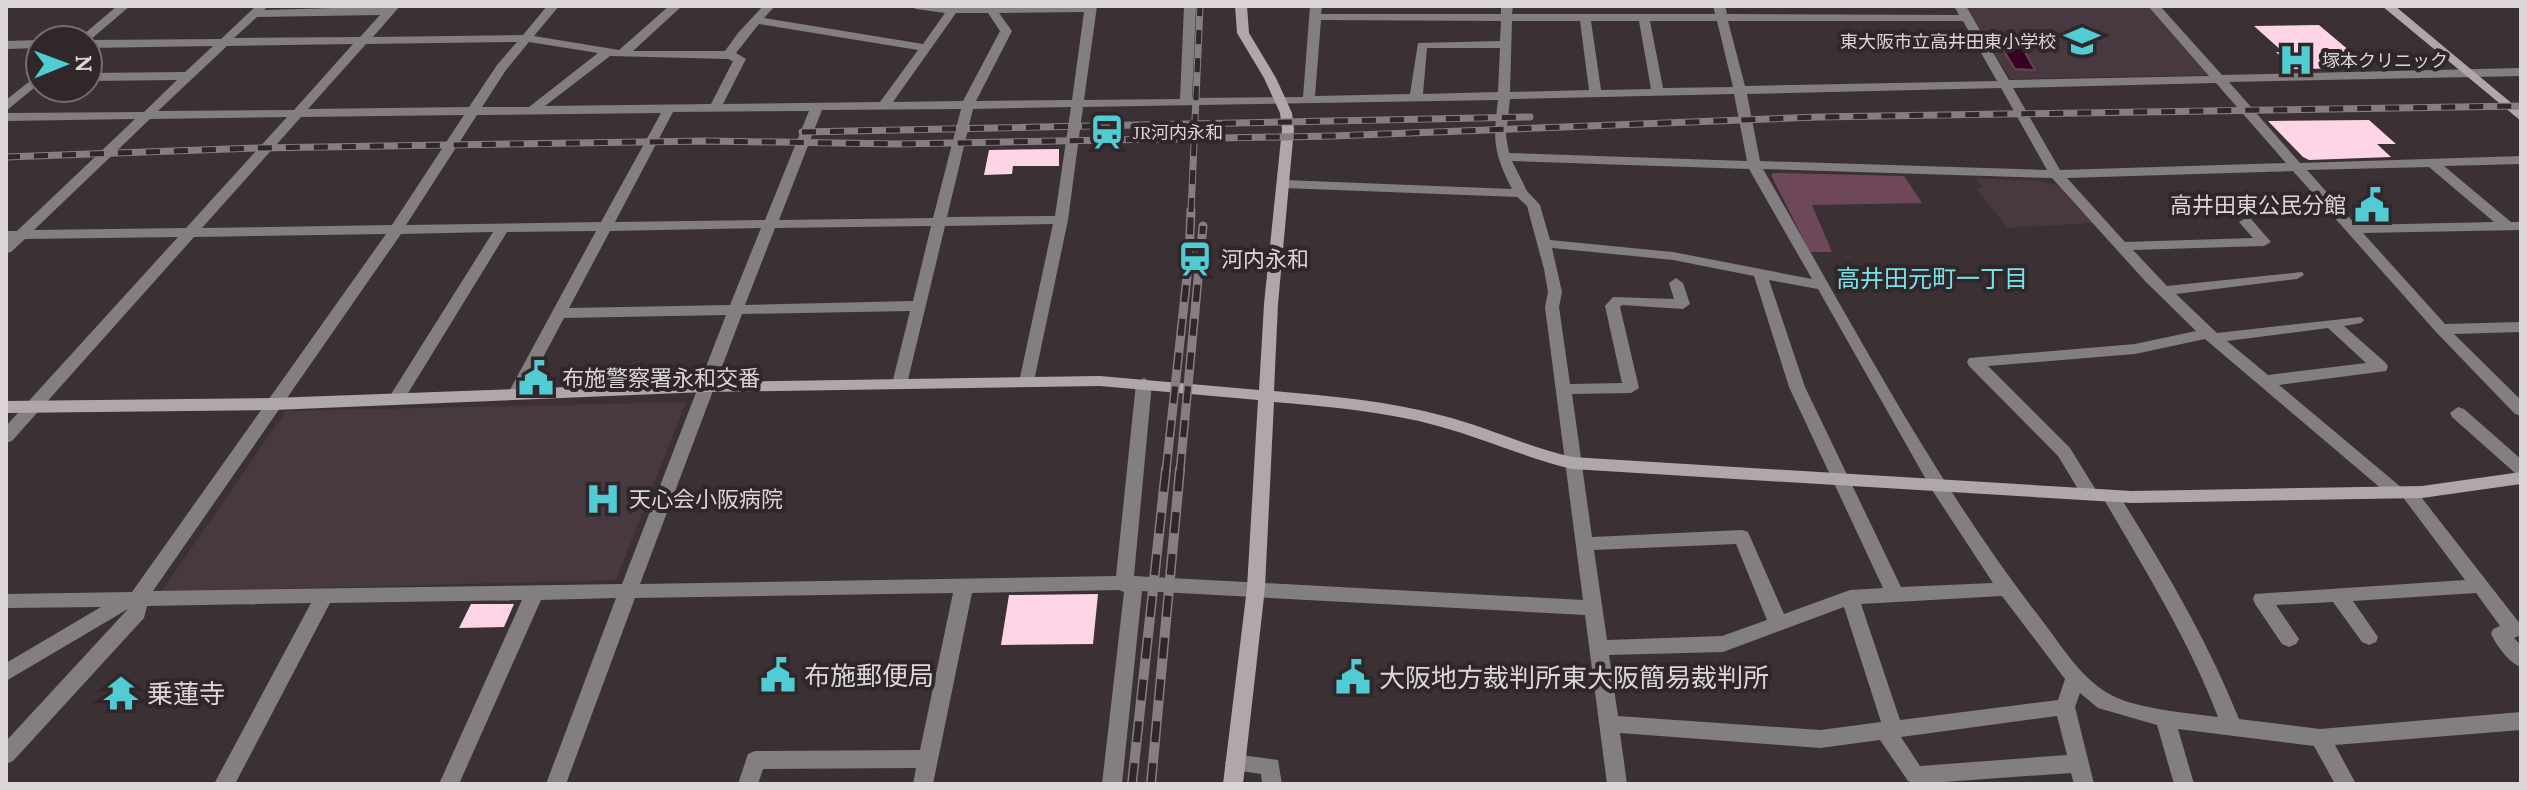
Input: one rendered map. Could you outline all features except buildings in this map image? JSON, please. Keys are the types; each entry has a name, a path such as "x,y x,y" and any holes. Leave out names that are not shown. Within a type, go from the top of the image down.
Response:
{"street":[{"path":"104,25 124,6"},
{"path":"6,673 134,598 396,230 501,68 553,6"},
{"path":"622,54 676,6"},
{"path":"729,55 769,6"},
{"path":"916,6 953,10 1091,8 1061,220 1027,382"},
{"path":"1186,100 1190,6"},
{"path":"1241,6 1243,33 1281,101 1288,129 1271,304 1256,588 1234,774 1271,766 1272,784"},
{"path":"1802,6 1807,19"},
{"path":"1960,6 2056,174 2164,291 2211,336 2402,492 2514,630 2500,634 2521,659"},
{"path":"2154,6 2350,229 2441,329 2521,410"},
{"path":"2388,6 2521,117"},
{"path":"900,384 968,104 1006,31 991,8"},
{"path":"6,249 13,235 148,115 258,10 392,9"},
{"path":"6,437 392,9"},
{"path":"884,106 953,10"},
{"path":"1309,100 1316,11 1507,11 1585,18 1720,12 1807,19 1968,18"},
{"path":"1507,11 1500,136 1503,157 1521,193 1533,205 1555,292 1552,307 1617,784"},
{"path":"1720,12 1754,165 1820,285 1938,486 2007,589 2075,678 2105,702 2165,719 2320,738 2521,721"},
{"path":"1638,14 1658,93"},
{"path":"1585,18 1596,95"},
{"path":"756,20 927,48"},
{"path":"104,42 526,38 622,54 729,55 740,59 716,106"},
{"path":"1416,98 1422,45 1506,44"},
{"path":"532,110 607,52"},
{"path":"6,117 1281,101 2521,72"},
{"path":"104,77 188,76"},
{"path":"6,107 24,91"},
{"path":"515,395 670,107"},
{"path":"556,784 705,387 817,107"},
{"path":"1503,157 2056,174 2521,160"},
{"path":"2431,162 2514,226"},
{"path":"1284,184 1521,193"},
{"path":"13,235 1061,220"},
{"path":"2122,246 2264,242 2246,222"},
{"path":"2350,229 2514,226"},
{"path":"396,399 502,229"},
{"path":"1542,243 1673,256 1820,285"},
{"path":"1760,273 1797,387 1895,593"},
{"path":"2164,291 2297,275"},
{"path":"1564,389 1631,388 1612,306 1618,300 1683,304 1676,283"},
{"path":"558,313 920,306"},
{"path":"2090,495 2064,452 2031,415 1975,362 2135,349 2211,336 2356,320"},
{"path":"2266,381 2380,367 2331,323"},
{"path":"2441,329 2521,327"},
{"path":"1112,784 1144,383"},
{"path":"6,407 273,404 705,387 1144,383 1371,405 1443,421 1537,455 1572,463 2090,495 2208,498 2402,492 2521,478"},
{"path":"2458,413 2521,469"},
{"path":"2111,496 2163,579 2213,674 2232,728"},
{"path":"1585,544 1742,537 1778,623"},
{"path":"6,601 1129,584 1256,588 1595,608"},
{"path":"923,784 964,585"},
{"path":"2289,639 2262,599 2480,586"},
{"path":"1600,648 1723,644 1850,597 2007,589"},
{"path":"449,784 535,592"},
{"path":"2337,594 2369,637"},
{"path":"224,784 325,595"},
{"path":"1850,597 1889,730 1915,775 2082,774 2065,707 2075,678"},
{"path":"6,755 137,613 134,598"},
{"path":"1610,724 1820,739 2065,707"},
{"path":"2165,719 2184,784"},
{"path":"2320,738 2346,784"},
{"path":"748,784 755,760 928,759"}],"shaded area":[{"name":"東大阪市立高井田東小学校","path":"1966,6 2148,6 2208,75 2010,79"},
{"path":"1996,38 2017,38 2035,70 2015,69"},
{"path":"1771,175 1904,176 1922,203 1812,205 1832,252 1810,252"},
{"path":"1976,178 2043,181 2059,186 2092,223 2008,228 1976,189 1982,188"},
{"path":"686,402 616,580 161,592 286,411"}],"railway":[{"path":"1195,124 1200,6"},
{"path":"1194,139 1818,117 2521,106"},
{"path":"1195,124 1530,117"},
{"path":"802,132 1195,124"},
{"path":"1194,139 1195,124"},
{"path":"6,157 258,148 707,141 898,144 1194,139"},
{"path":"1191,212 1194,139"},
{"path":"1166,471 1189,258 1191,210"},
{"path":"1180,471 1203,226"},
{"path":"1132,784 1166,469"},
{"path":"1151,784 1180,469"}],"place":[{"name":"東大阪市立高井田東小学校","path":"2082,41"},
{"name":"塚本クリニック","path":"2296,60"},
{"name":"JR河内永和","path":"1107,132"},
{"name":"高井田東公民分館","path":"2372,205"},
{"name":"河内永和","path":"1195,259"},
{"name":"布施警察署永和交番","path":"536,378"},
{"name":"天心会小阪病院","path":"603,499"},
{"name":"布施郵便局","path":"778,675"},
{"name":"大阪地方裁判所東大阪簡易裁判所","path":"1353,677"},
{"name":"乗蓮寺","path":"121,693"}],"district":[{"name":"高井田元町一丁目","path":"1932,278"}]}
